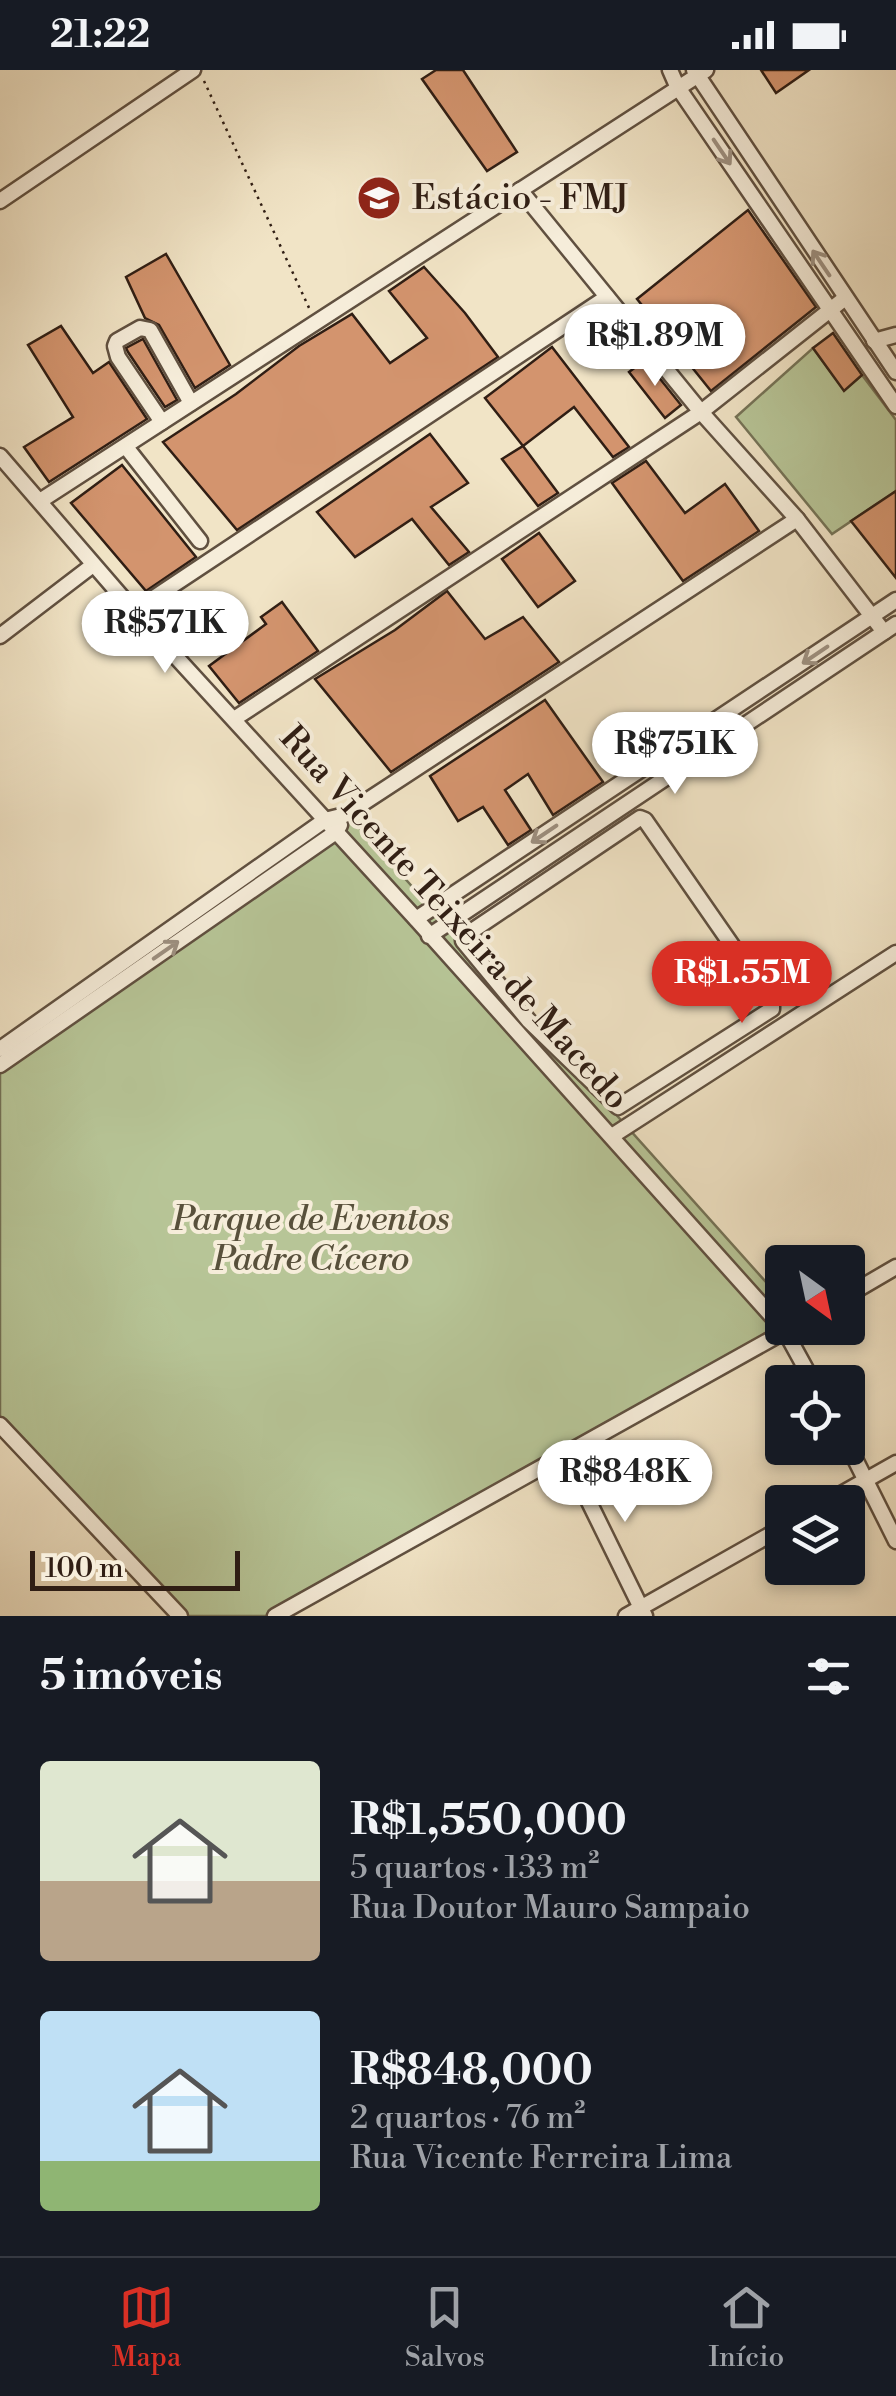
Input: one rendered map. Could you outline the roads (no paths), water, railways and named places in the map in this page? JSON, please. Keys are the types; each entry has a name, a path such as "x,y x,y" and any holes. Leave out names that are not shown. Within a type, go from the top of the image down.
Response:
{"street":[{"path":"0,201 196,70"},
{"path":"670,70 677,86 896,406"},
{"path":"40,502 317,325 699,72 844,299 896,372"},
{"path":"429,936 890,628 872,616 797,519 702,412 520,190"},
{"path":"134,611 607,297"},
{"path":"234,718 702,412 844,299"},
{"path":"162,422 118,357 117,340 140,328 150,330 190,403"},
{"path":"874,341 896,334"},
{"path":"126,447 200,542"},
{"name":"Rua Vicente Teixeira de Macedo","path":"0,456 134,611 765,1304"},
{"path":"0,1066 58,1017 324,820 344,815 797,519"},
{"path":"0,636 93,565"},
{"path":"416,919 896,600"},
{"path":"616,787 626,803"},
{"path":"0,1049 58,1017 336,832 344,815"},
{"path":"640,818 772,1003 772,1009 618,1107 530,1021 463,937 640,818"},
{"path":"612,1136 896,952"},
{"path":"516,1032 530,1021"},
{"path":"865,1285 896,1266"},
{"path":"275,1616 765,1342"},
{"path":"0,1425 180,1616"},
{"path":"564,1453 643,1612"},
{"path":"857,1485 896,1463"},
{"path":"858,1465 896,1540"},
{"path":"626,1616 643,1612 765,1538"}],"place":[{"name":"Estácio - FMJ","path":"379,198"}],"park label":[{"name":"Parque de Eventos Padre Cícero","path":"311,1239"}]}
